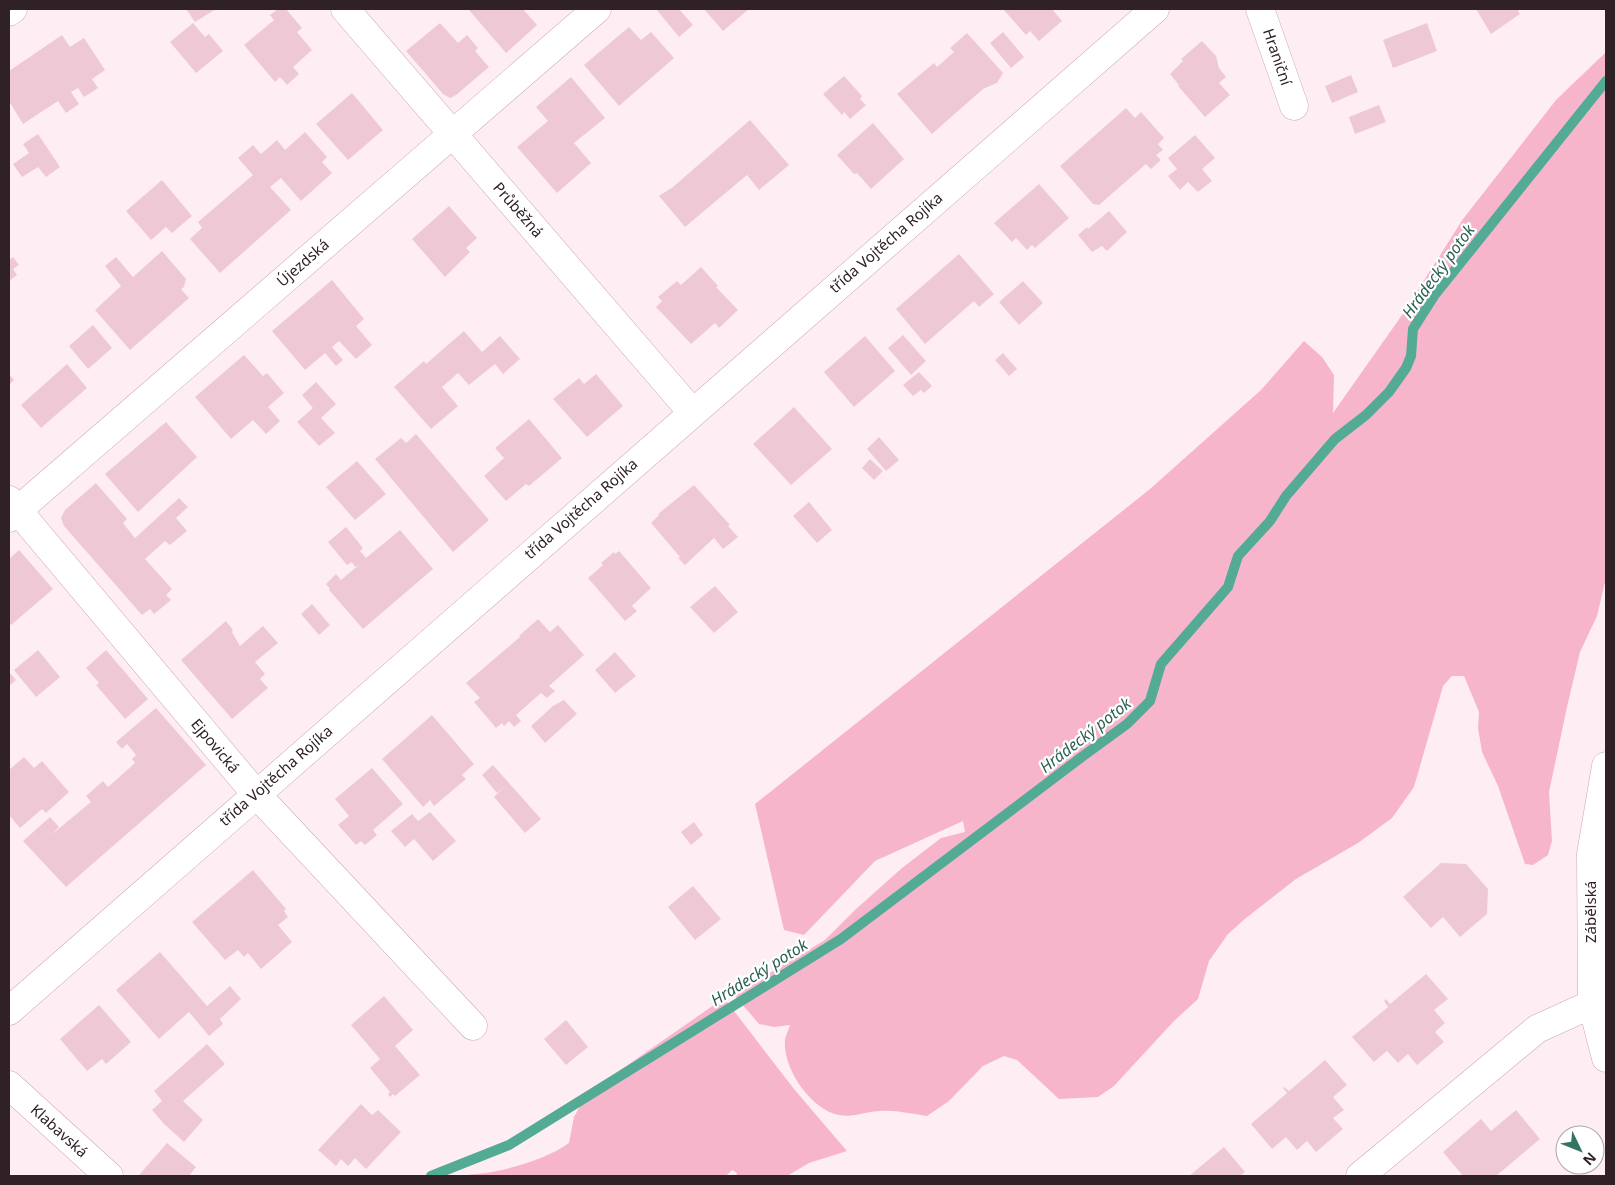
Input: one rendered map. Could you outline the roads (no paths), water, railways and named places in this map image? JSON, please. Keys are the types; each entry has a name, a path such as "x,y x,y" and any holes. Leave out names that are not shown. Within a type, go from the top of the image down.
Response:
{"street":[{"path":"9,12 13,9"},
{"name":"Průběžná","path":"345,9 692,412"},
{"name":"Újezdská","path":"12,510 597,9"},
{"name":"třída Vojtěcha Rojíka","path":"9,1011 1155,9"},
{"name":"Hraniční","path":"1260,9 1294,106"},
{"name":"Ejpovická","path":"12,510 256,794 473,1026"},
{"name":"Zábělská","path":"1606,766 1591,854 1592,1004 1606,1058"},
{"path":"1360,1176 1537,1029 1592,1004"},
{"name":"Klabavská","path":"9,1085 109,1176"}],"waterway":[{"name":"Hrádecký potok","path":"431,1176 509,1145 841,939 1127,724 1150,701 1161,664 1228,587 1238,556 1270,521 1286,496 1335,439 1366,415 1389,392 1406,368 1411,356 1413,329 1434,296 1606,81"}]}
